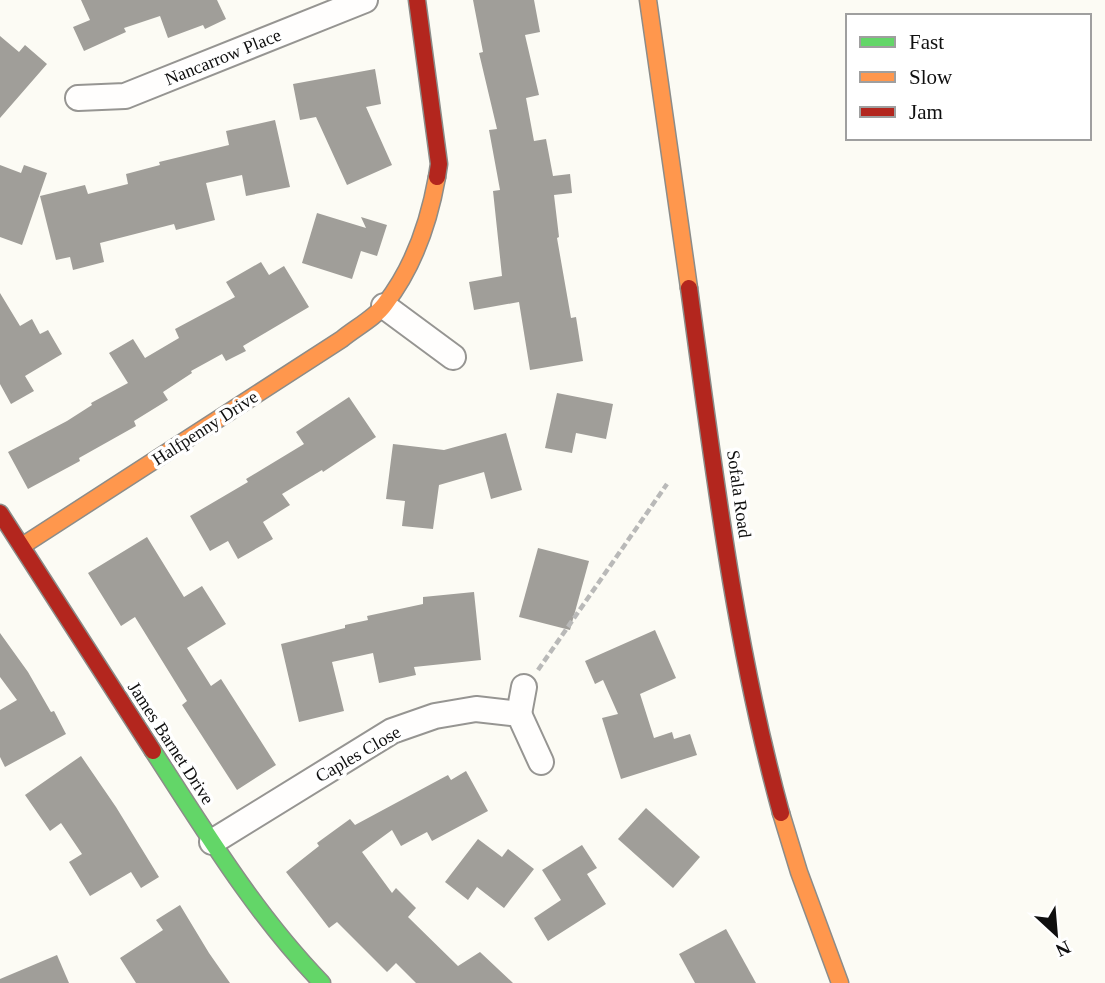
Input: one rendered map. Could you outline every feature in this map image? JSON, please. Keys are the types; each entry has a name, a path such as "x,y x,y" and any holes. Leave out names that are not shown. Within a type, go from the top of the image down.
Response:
{"street":[{"name":"Nancarrow Place","path":"78,99 125,96 365,0"},
{"name":"Halfpenny Drive","path":"22,546 342,339 384,306 411,261 431,209 439,164 417,0"},
{"name":"Sofala Road","path":"648,0 738,622 779,806 801,877 840,983"},
{"path":"384,306 453,357"},
{"name":"James Barnet Drive","path":"0,513 212,842 289,948 322,983"},
{"path":"524,687 519,714 541,762"},
{"name":"Caples Close","path":"212,842 392,731 435,716 475,709 519,714"}],"path":[{"path":"524,687 667,484"}],"building":[{"path":"81,0 217,0 226,19 205,29 203,25 168,38 160,16 124,28 126,32 84,51 73,27 90,20"},
{"path":"473,0 534,0 540,32 525,35 539,95 526,98 534,141 546,139 553,176 570,174 572,193 554,195 557,238 571,318 576,317 583,361 530,370 519,302 474,310 469,282 502,276 493,191 500,190 489,130 497,129 479,53 483,52"},
{"path":"0,36 19,52 25,45 47,64 0,118"},
{"path":"375,69 381,104 366,107 392,165 347,185 316,117 300,120 293,84"},
{"path":"275,120 290,187 246,196 242,175 206,183 215,220 176,230 174,224 100,243 104,262 73,270 70,257 56,260 40,196 85,185 88,194 128,184 126,174 160,165 159,162 229,145 226,131"},
{"path":"0,165 21,173 24,165 47,173 22,245 0,237"},
{"path":"317,213 366,228 361,217 387,225 377,256 361,251 352,279 302,263"},
{"path":"261,262 269,275 284,266 309,307 243,346 246,351 226,361 222,354 191,371 192,373 163,392 168,400 134,421 136,426 28,489 8,452 67,421 92,405 91,403 128,383 109,353 133,339 145,358 179,338 175,329 235,297 226,282"},
{"path":"0,293 20,326 32,319 40,334 48,330 62,354 25,376 34,391 11,404 0,384"},
{"path":"557,393 613,404 606,439 576,433 572,453 545,448"},
{"path":"349,397 376,437 323,472 322,470 282,494 290,505 263,522 273,539 238,559 228,541 210,551 190,516 248,482 246,479 304,444 296,432"},
{"path":"506,433 522,490 491,499 484,472 439,485 433,529 402,526 405,501 386,499 393,444 444,450"},
{"path":"147,537 184,597 202,586 226,624 187,648 211,686 221,679 276,765 237,790 182,705 187,701 135,617 121,626 88,573"},
{"path":"538,548 589,561 570,630 519,617"},
{"path":"474,592 481,660 414,667 416,675 379,683 373,653 332,662 344,711 299,722 281,644 345,628 345,625 368,620 367,616 423,604 423,597"},
{"path":"655,630 676,678 640,694 654,738 672,732 674,739 690,734 697,755 621,779 602,718 618,714 603,680 595,684 585,661"},
{"path":"0,633 28,672 51,712 54,711 66,734 5,767 0,757 0,710 17,700 0,677"},
{"path":"81,756 159,877 141,888 131,872 90,896 69,862 82,854 61,823 50,831 25,795"},
{"path":"466,771 488,811 432,841 427,832 401,846 392,830 362,852 392,893 396,888 416,908 408,917 458,966 480,952 513,983 416,983 396,963 387,972 337,922 329,928 286,872 319,846 317,843 350,819 355,825 448,775 451,780"},
{"path":"646,808 700,857 673,888 618,839"},
{"path":"478,839 502,857 508,849 534,869 504,908 477,887 468,900 445,882"},
{"path":"582,845 597,868 587,874 606,904 548,941 534,918 561,900 542,870"},
{"path":"180,905 230,983 136,983 120,958 163,930 156,920"},
{"path":"726,929 756,983 695,983 679,954"},
{"path":"57,955 69,983 0,983 0,979"}],"traffic: fast":[{"path":"153,751 253,900 322,983"}],"traffic: slow":[{"path":"648,0 689,288"},
{"path":"22,546 342,339 376,314 395,290 412,260 429,211 437,177"},
{"path":"781,813 799,872 840,983"}],"traffic: jam":[{"path":"417,0 439,164 437,177"},
{"path":"689,288 726,552 750,683 781,813"},
{"path":"0,513 153,751"}]}
